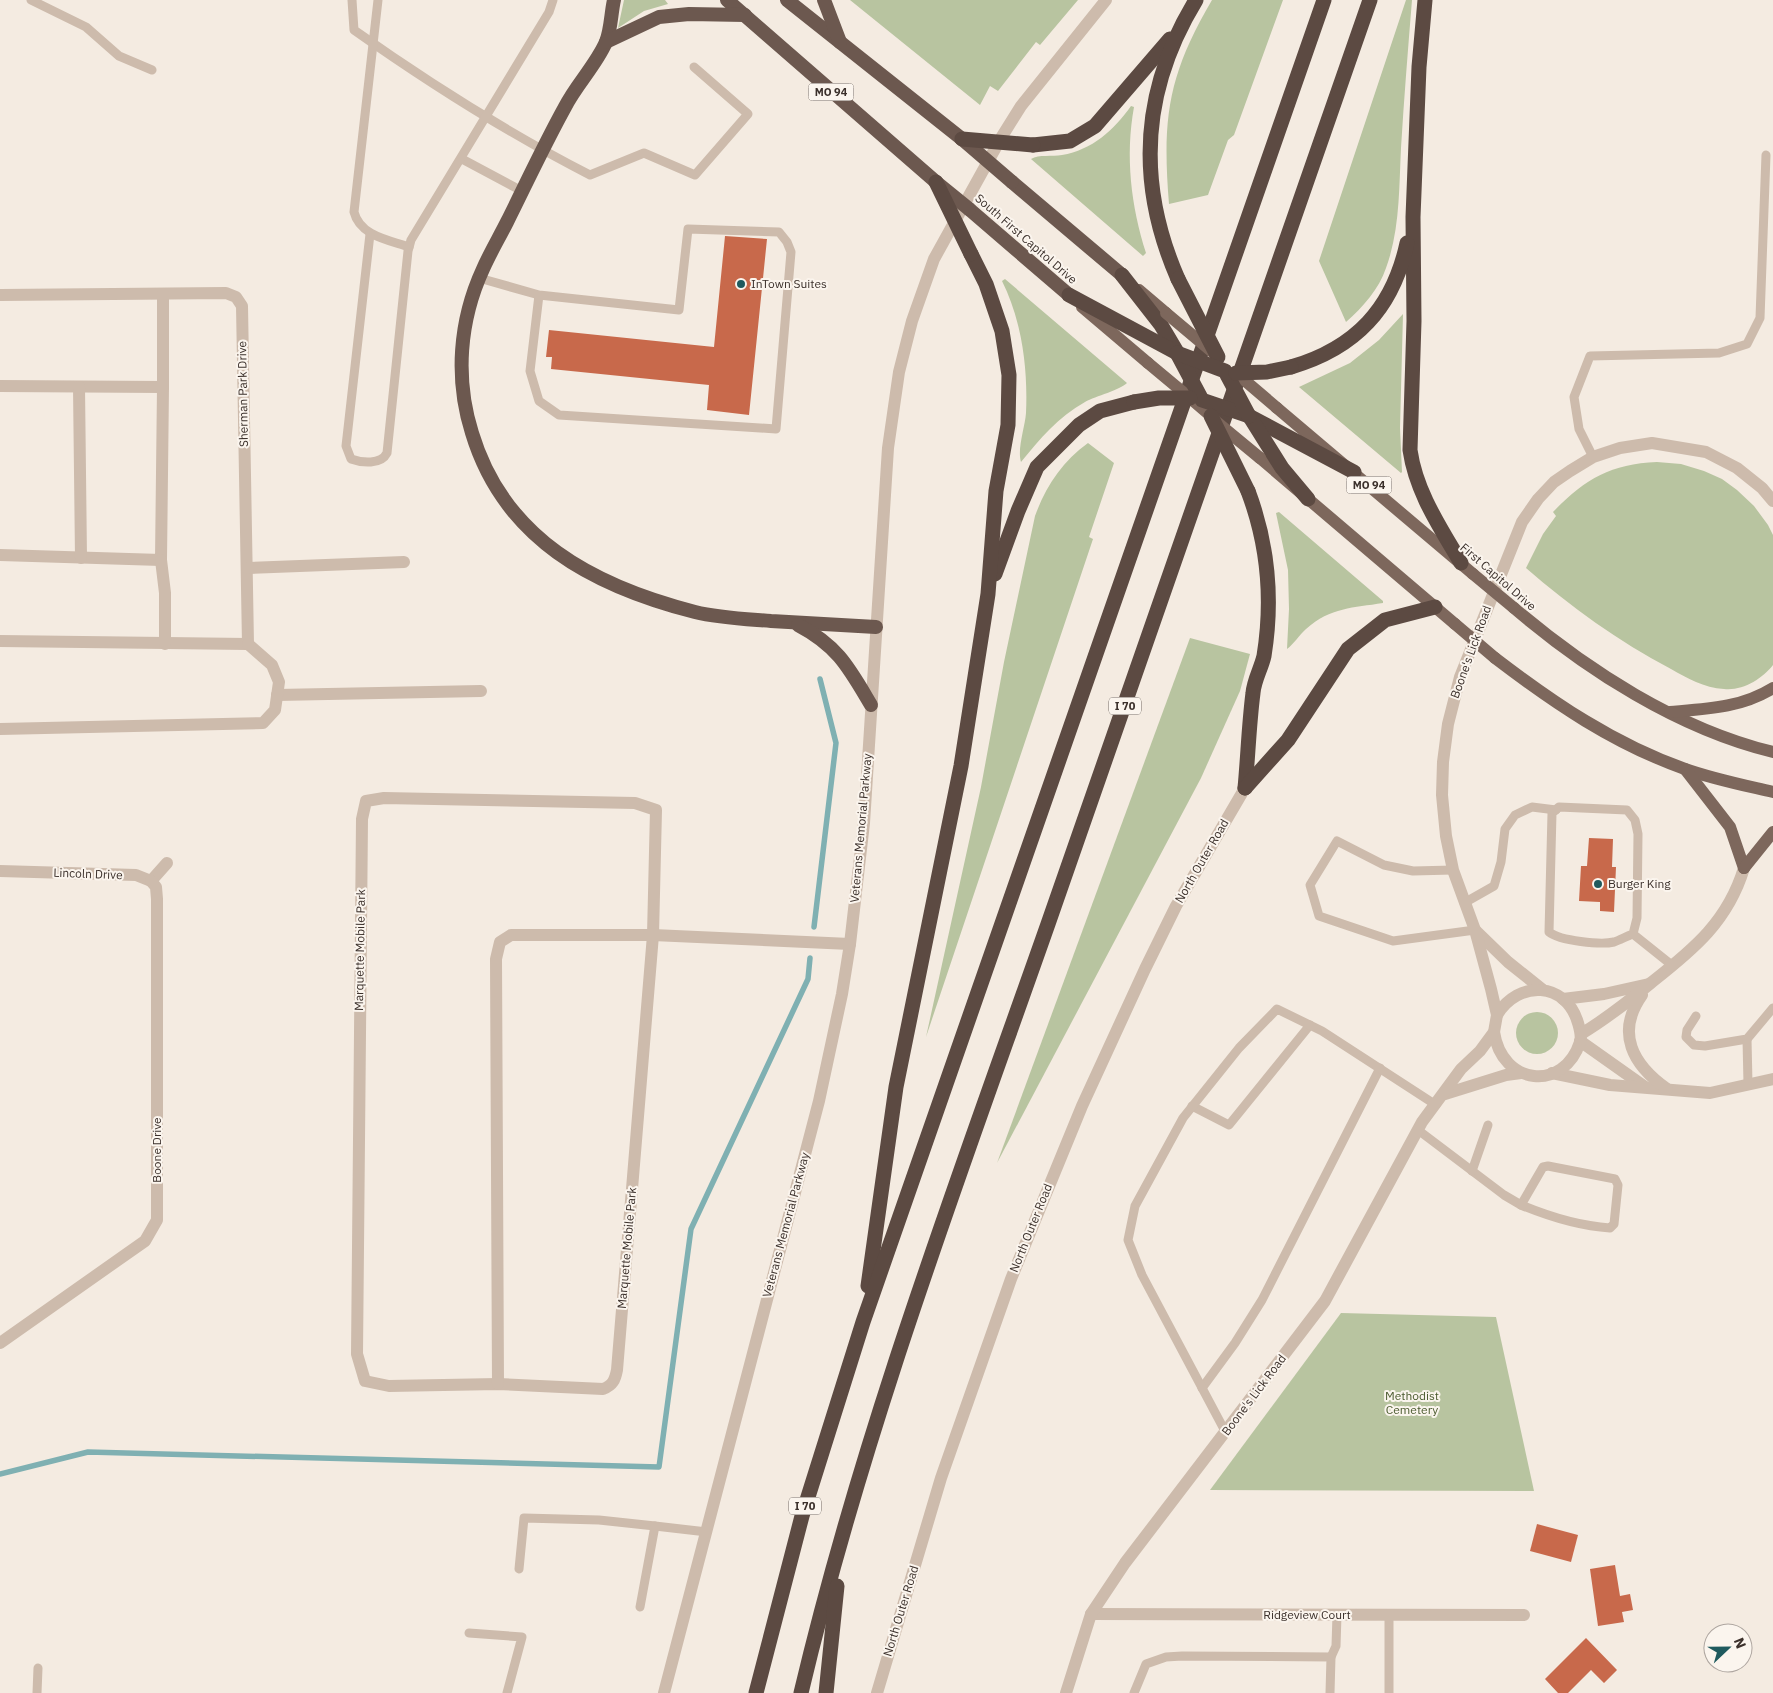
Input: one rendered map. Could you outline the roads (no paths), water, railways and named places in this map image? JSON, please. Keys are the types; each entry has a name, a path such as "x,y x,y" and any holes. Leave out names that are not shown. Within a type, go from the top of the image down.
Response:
{"highway":[{"path":"614,0 606,42 569,98 542,150 479,278 465,325 462,353 462,389 466,414 488,474 501,496 523,524 545,545 599,578 696,612 741,619 876,627"},
{"name":"South First Capitol Drive","path":"727,0 1069,295"},
{"path":"787,0 962,139 1122,275 1163,319 1196,399 1211,416 1248,491 1261,529 1269,584 1267,629 1263,658 1253,691 1245,788"},
{"path":"824,0 840,42"},
{"path":"962,139 1033,145 1070,141 1095,126 1177,30 1196,0"},
{"name":"I 70","path":"756,1693 802,1516 863,1322 1324,0"},
{"name":"I 70","path":"801,1693 841,1542 880,1412 955,1190 1370,0"},
{"path":"1425,0 1419,67 1413,218 1414,321 1410,450 1413,469 1420,488 1461,563"},
{"path":"606,42 659,17 689,14 745,15"},
{"path":"1177,30 1156,92 1151,122 1149,163 1153,202 1160,232 1178,279 1218,357 1231,372 1262,451 1282,468 1308,499"},
{"path":"863,1322 896,1087 961,766 988,594 996,491 1008,425 1009,375 1002,331 986,284 936,182"},
{"path":"1069,295 1177,353 1231,372 1267,372 1291,367 1314,360 1344,344 1365,326 1387,300 1401,270 1413,218"},
{"path":"988,594 1018,511 1037,467 1079,425 1100,411 1159,398 1196,399 1249,416 1354,472"},
{"path":"1245,788 1288,740 1348,649 1385,620 1435,607"},
{"path":"793,622 819,636 836,650 871,705"},
{"path":"826,1693 841,1542"}],"main road":[{"name":"South First Capitol Drive","path":"1069,295 1148,363 1196,399"},
{"path":"1163,319 1218,357"},
{"name":"First Capitol Drive","path":"1231,372 1354,472 1555,644 1608,678 1669,712 1713,731 1773,752"},
{"path":"1211,416 1262,451"},
{"path":"1308,499 1495,658 1540,693 1596,729 1685,769 1724,781 1773,792"},
{"path":"1669,712 1733,706 1750,700 1773,688"},
{"path":"1685,769 1730,827 1744,868"},
{"path":"1744,868 1773,832"}],"street":[{"name":"Veterans Memorial Parkway","path":"664,1693 819,1101 850,944 864,823 887,458 893,405 910,330 924,286 951,226 1021,106 1106,0"},
{"name":"Sherman Park Drive","path":"0,295 226,293 236,297 242,306 248,644"},
{"path":"163,294 161,560 165,593 166,644"},
{"path":"0,398 0,386 163,386"},
{"path":"78,387 81,558"},
{"name":"Boone's Lick Road","path":"1066,1693 1090,1614 1125,1562 1226,1433 1325,1301 1418,1130 1461,1069 1480,1051 1494,1032 1497,1016 1475,930 1453,870 1446,836 1442,795 1443,762 1448,724 1460,677 1522,522 1538,499 1554,482 1594,457 1620,448 1652,443 1680,446 1706,452 1737,468 1762,488 1773,501"},
{"path":"0,555 161,560"},
{"path":"247,568 404,562"},
{"path":"0,641 248,644 272,666 279,682 275,710 263,723 0,729"},
{"path":"277,695 481,691"},
{"name":"North Outer Road","path":"877,1693 941,1478 1014,1270 1082,1106 1176,906 1245,788"},
{"name":"Marquette Mobile Park","path":"384,798 634,803 656,810 653,935 617,1370 614,1382 603,1389 498,1384 389,1386 365,1381 356,1354 362,819 366,801 384,798"},
{"path":"151,880 167,863"},
{"path":"1445,1094 1506,1074 1521,1073 1542,1076 1552,1073 1570,1060 1580,1038 1615,1013 1691,951 1726,909 1738,889 1744,868"},
{"name":"Lincoln Drive","path":"0,871 136,874 151,880"},
{"name":"Boone Drive","path":"0,1343 145,1241 157,1220 157,899 156,887 151,880"},
{"name":"Boone's Lick Road","path":"1475,930 1508,962 1543,990"},
{"path":"498,1384 496,959 500,942 512,935 653,935 850,944"},
{"path":"1563,999 1604,994 1651,983"},
{"path":"1651,983 1637,1002 1630,1018 1631,1048 1649,1076 1666,1089"},
{"path":"1497,1016 1509,999 1520,993 1543,990 1563,999 1576,1016 1580,1038 1645,1087"},
{"path":"1494,1032 1496,1046 1502,1058 1521,1073"},
{"path":"1552,1073 1610,1085 1710,1093 1773,1079"},
{"name":"Ridgeview Court","path":"1090,1614 1524,1615"}],"lane":[{"path":"31,0 86,26 119,56 152,70"},
{"path":"352,0 354,30 542,150 590,175 644,153 695,175 748,114 694,67"},
{"path":"378,0 354,203 356,219 370,234 409,247"},
{"path":"370,234 346,446 348,455 354,460 380,461 387,453 411,240 462,159 486,115 549,12 553,0"},
{"path":"1594,457 1580,429 1574,396 1590,356 1719,352 1747,344 1760,318 1766,154"},
{"path":"462,159 522,191"},
{"path":"479,278 539,295 679,310 688,229 779,232 792,252 776,428 559,415 539,401 530,371 539,295"},
{"path":"1464,903 1494,886 1502,862 1505,829 1515,815 1532,807 1556,810"},
{"path":"1560,807 1627,810 1635,820 1638,834 1637,918 1632,934 1613,942 1566,940 1555,937 1550,932 1551,826 1552,813 1556,810 1560,807"},
{"path":"1453,870 1413,871 1384,865 1337,841 1310,885 1319,916 1393,941 1475,930"},
{"path":"1632,934 1673,966"},
{"path":"1696,1016 1686,1037 1694,1045 1705,1046 1747,1039 1773,1008"},
{"path":"1226,1433 1142,1275 1128,1240 1135,1206 1183,1118 1239,1048 1277,1009 1322,1031 1436,1105"},
{"path":"1192,1106 1229,1125 1310,1025"},
{"path":"1747,1039 1748,1084"},
{"path":"1202,1388 1235,1343 1262,1300 1380,1068"},
{"path":"1472,1171 1488,1125"},
{"path":"1418,1130 1504,1195 1522,1205 1554,1219 1610,1228 1614,1224 1618,1185 1615,1179 1608,1176 1543,1166 1522,1205"},
{"path":"519,1569 524,1518 599,1520 707,1532"},
{"path":"640,1607 655,1526"},
{"path":"1330,1693 1331,1657 1336,1646 1337,1615"},
{"path":"1389,1693 1390,1615"},
{"path":"469,1633 522,1637 507,1693"},
{"path":"1134,1693 1146,1664 1166,1657 1331,1657"},
{"path":"38,1668 38,1693"}],"waterway":[{"path":"814,927 836,743 820,679"},
{"path":"0,1474 88,1452 659,1467 691,1229 808,979 810,958"}],"place":[{"name":"InTown Suites","path":"741,284"},
{"name":"Burger King","path":"1598,884"}],"park label":[{"name":"Methodist Cemetery","path":"1412,1403"}]}
